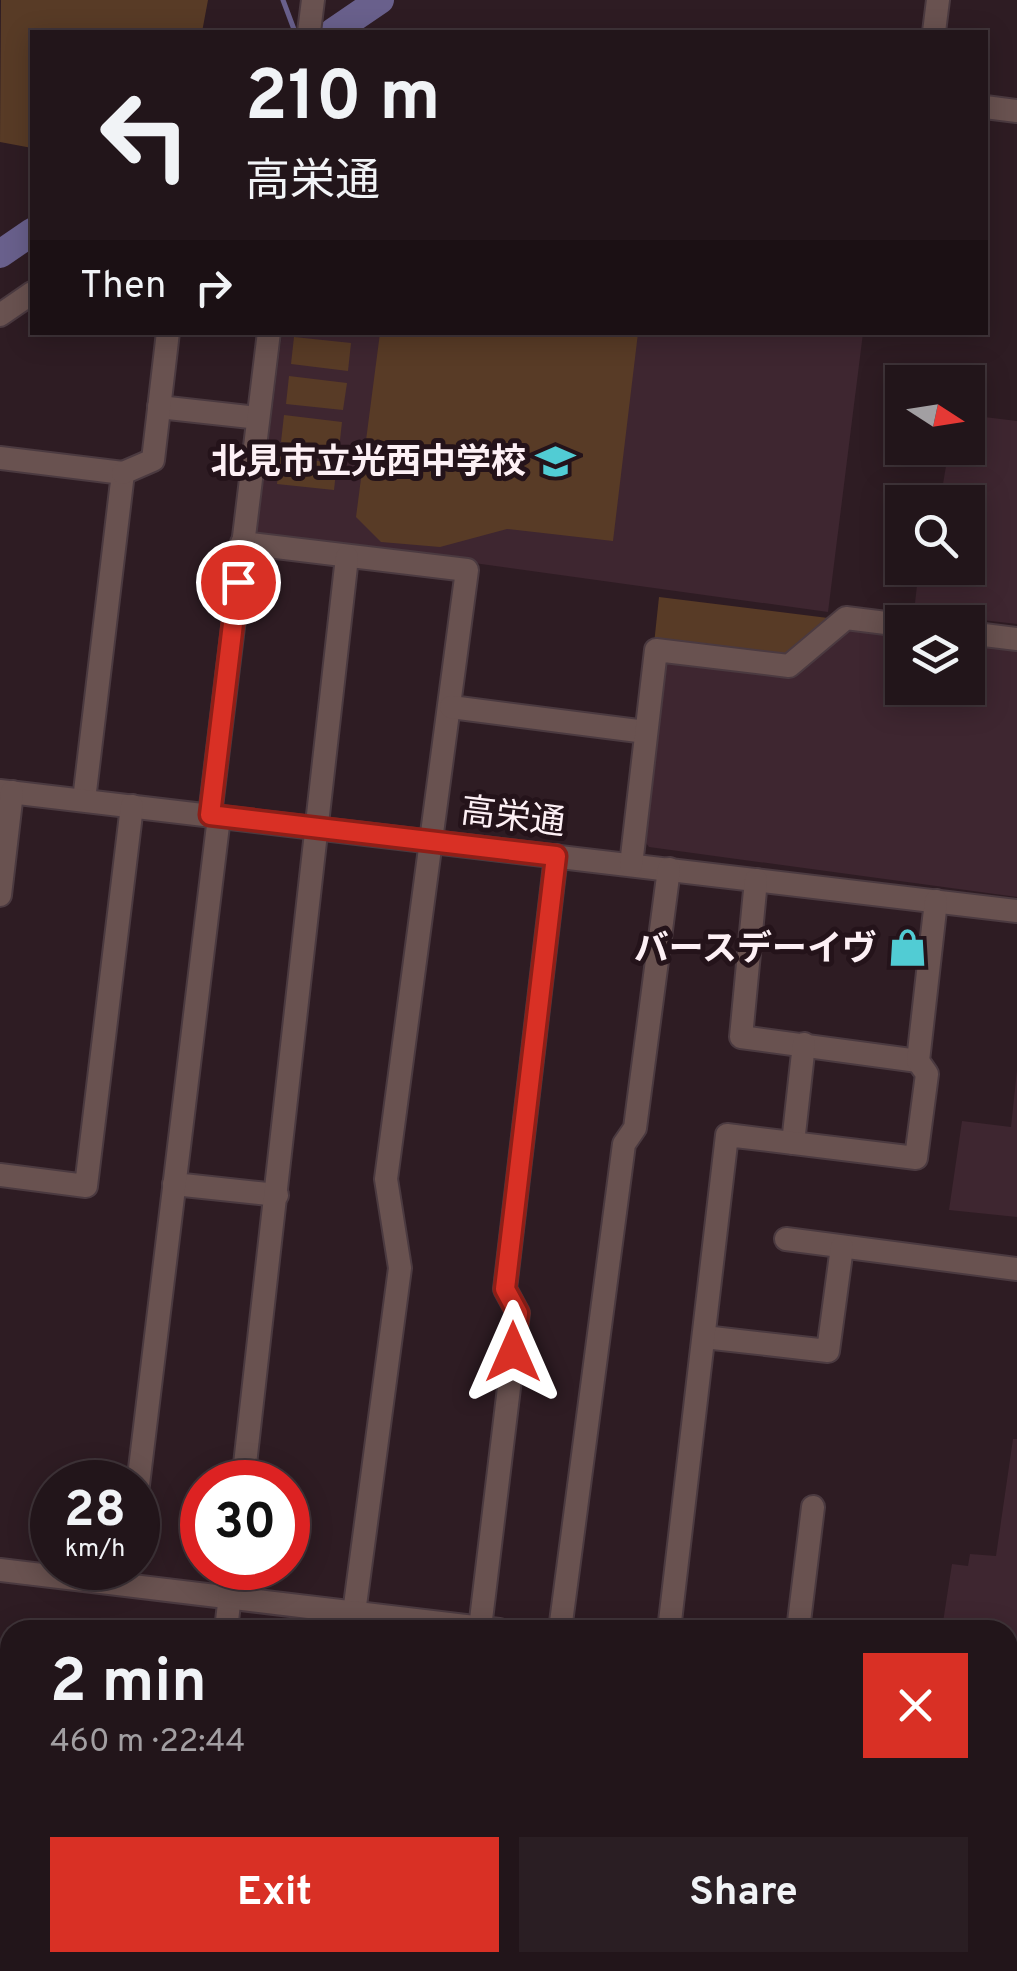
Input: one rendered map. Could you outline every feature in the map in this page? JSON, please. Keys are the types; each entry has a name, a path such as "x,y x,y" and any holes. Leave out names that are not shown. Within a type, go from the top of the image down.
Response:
{"street":[{"path":"308,30 313,0"},
{"path":"934,30 938,0"},
{"path":"988,107 1017,111"},
{"path":"0,315 30,294"},
{"path":"0,458 123,474 153,460 168,335"},
{"path":"141,1460 215,816 242,543 269,335"},
{"path":"159,407 258,418"},
{"path":"84,800 123,474"},
{"path":"160,1583 358,1619 400,1268 386,1179 467,570 242,543"},
{"path":"246,1460 347,557"},
{"path":"631,865 656,650 789,666 846,618 885,623"},
{"path":"985,635 1017,639"},
{"path":"451,707 646,732"},
{"path":"0,894 6,791"},
{"name":"高栄通","path":"6,791 1017,911"},
{"path":"0,1175 86,1186 132,806"},
{"path":"491,1620 518,1313 505,1289 556,856"},
{"path":"561,1620 624,1144 635,1128 669,869"},
{"path":"756,880 741,1037 918,1061"},
{"path":"670,1620 727,1134 916,1158 927,1074 918,1061 936,901"},
{"path":"793,1143 804,1044"},
{"path":"174,1184 277,1195"},
{"path":"786,1239 1017,1269"},
{"path":"704,1337 828,1351 842,1247"},
{"path":"799,1620 813,1506"},
{"path":"0,1570 30,1571"},
{"path":"227,1620 231,1590"}],"shaded area":[{"path":"1,0 208,0 202,30 30,30 30,148 0,142"},
{"name":"北見市立光西中学校","path":"282,335 863,335 828,612 257,533"},
{"path":"380,335 638,335 613,541 507,529 440,547 381,542 356,517"},
{"path":"294,337 351,343 348,371 291,364"},
{"path":"289,376 347,383 343,410 286,404"},
{"path":"284,415 342,422 339,449 281,442"},
{"path":"985,417 1017,421 1017,624 985,620 985,605 915,603 917,585 985,585 985,485 943,485 946,465 985,465"},
{"path":"280,457 337,463 334,490 277,484"},
{"path":"659,597 828,618 786,660 654,644"},
{"path":"853,627 885,630 885,705 985,705 985,642 1017,645 1017,897 649,847 642,838 662,667 670,660"},
{"path":"1017,1070 1017,1217 949,1210 962,1121 1011,1127"},
{"path":"1013,1439 1017,1439 1017,1620 943,1620 952,1564 968,1566 970,1554 996,1556"}],"waterway":[{"path":"283,0 294,30"},
{"path":"336,30 380,0"},
{"path":"0,254 30,233"}],"place":[{"name":"北見市立光西中学校","path":"556,461"},
{"name":"バースデーイヴ","path":"907,948"}],"route":[{"path":"238,582 210,815 556,856 505,1289 518,1313 513,1352"}]}
